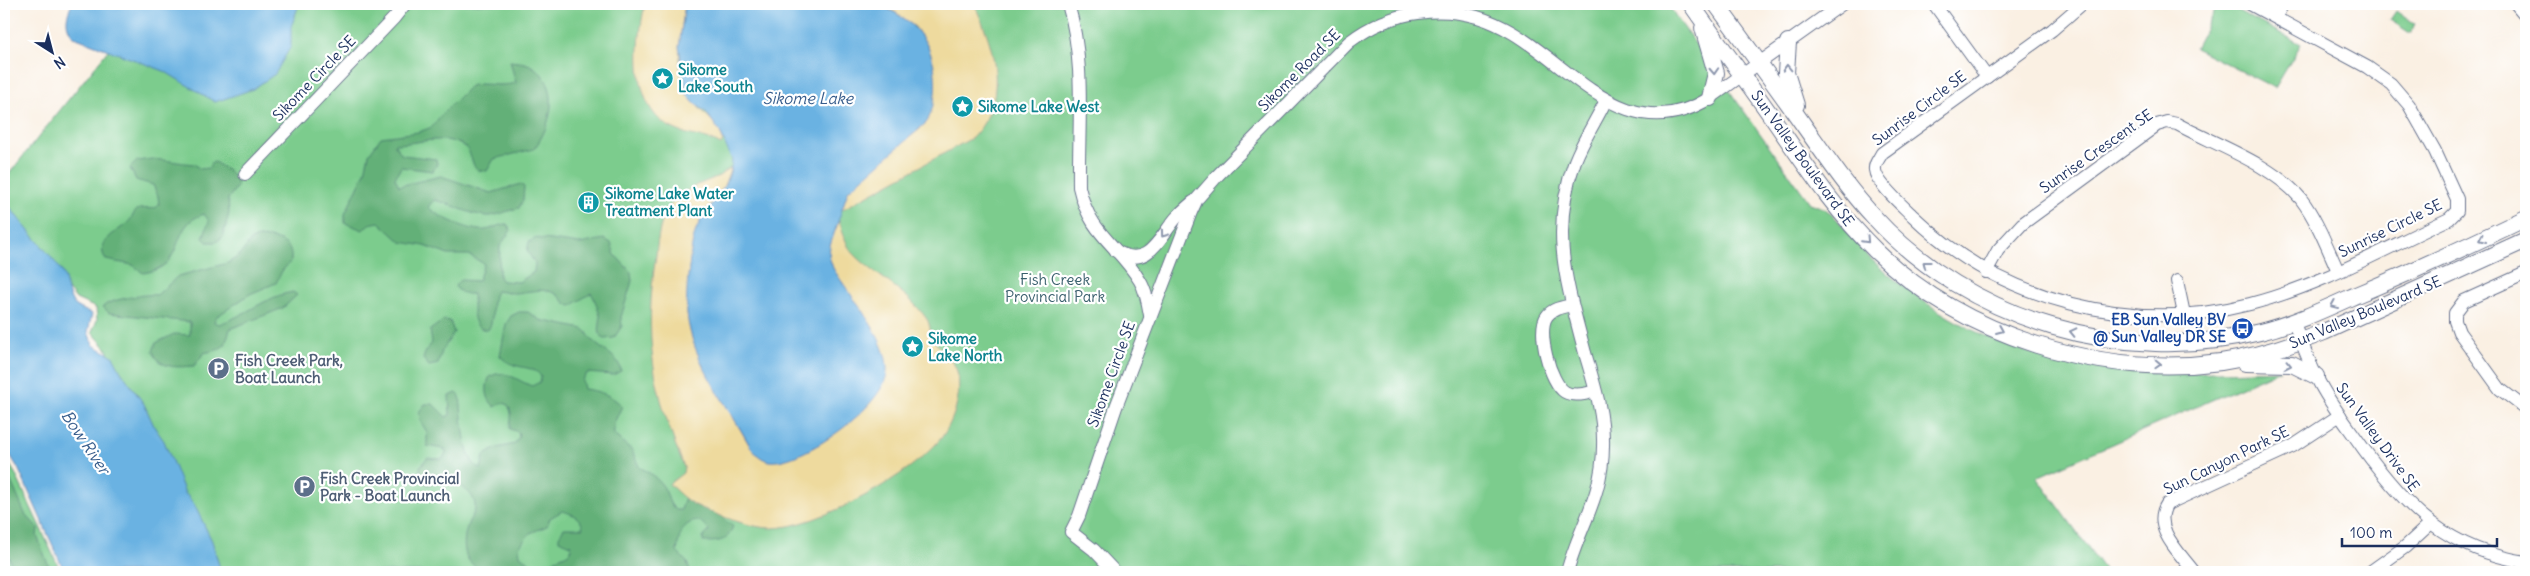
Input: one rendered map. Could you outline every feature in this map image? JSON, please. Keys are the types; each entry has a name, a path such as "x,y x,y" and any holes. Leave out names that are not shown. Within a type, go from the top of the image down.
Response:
{"main road":[{"name":"Sun Valley Boulevard SE","path":"1716,4 1862,204 1911,252 1955,284 2024,318 2102,337 2176,344 2239,336 2294,321 2428,264 2526,218"},
{"name":"Sun Valley Boulevard SE","path":"1694,8 1817,182 1845,217 1896,269 1938,299 2010,335 2036,344 2084,356 2156,365 2223,362 2301,341 2526,240"},
{"path":"1694,8 1715,69 1710,98"},
{"path":"1788,42 1786,64 1788,80 1804,126"},
{"path":"2223,362 2292,364 2316,376"}],"street":[{"name":"Sikome Circle SE","path":"245,174 394,18 405,4"},
{"name":"Sikome Circle SE","path":"1068,4 1077,37 1079,187 1087,216 1141,282 1150,315 1079,516 1071,532 1094,550 1115,572"},
{"name":"Sikome Road SE","path":"1113,249 1130,257 1148,253 1154,248 1176,218 1197,199 1344,46 1374,26 1406,15 1443,11 1486,20 1520,38 1606,100 1630,110 1656,114 1684,110 1710,98 1842,4"},
{"path":"1934,4 1987,77"},
{"name":"Sunrise Circle SE","path":"2082,4 2052,30 1882,154 1874,169 1880,182 1926,229 1955,252 1986,272 2026,290 2091,308 2137,314 2184,314 2251,303 2296,289 2449,219 2457,211 2457,199 2417,117 2391,84 2368,67 2276,16 2250,4"},
{"path":"2276,16 2283,4"},
{"path":"2516,4 2526,16"},
{"path":"1566,572 1592,510 1601,474 1603,436 1596,391 1572,305 1561,251 1560,230 1564,198 1580,148 1606,100"},
{"name":"Sunrise Crescent SE","path":"1986,272 1998,250 2022,224 2157,125 2167,122 2177,124 2270,172 2288,186 2309,212 2338,271"},
{"name":"Sikome Road SE","path":"1150,315 1197,199"},
{"path":"2526,273 2464,301 2457,309 2455,321 2459,332 2500,389 2526,409"},
{"path":"2177,280 2184,314"},
{"path":"1572,305 1556,309 1548,315 1542,326 1542,337 1554,378 1561,388 1573,394 1596,391"},
{"name":"Sun Valley Drive SE","path":"2294,321 2316,376 2340,415 2390,484 2407,503 2431,523 2472,547 2502,557 2526,562"},
{"name":"Sun Canyon Park SE","path":"2194,572 2164,530 2162,516 2167,504 2293,446 2340,415"},
{"path":"2370,572 2405,547 2431,523"}],"green space":[{"name":"Fish Creek Provincial Park","path":"145,4 1667,4 1810,203 1824,208 1833,215 1868,256 1892,277 1918,297 1961,324 2005,344 2048,358 2092,366 2137,371 2183,372 2280,370 2037,477 2106,572 213,572 106,348 92,332 97,320 96,308 76,299 19,226 4,197 4,180"},
{"path":"2218,4 2225,4 2301,44 2275,88 2195,48"},
{"path":"2396,11 2415,25 2410,33 2390,20"},
{"path":"510,61 528,64 540,73 547,82 551,93 551,105 546,128 534,149 494,159 487,171 478,170 474,166 468,149 451,141 432,140 394,144 402,155 436,159 437,164 433,171 401,167 395,178 399,186 441,176 491,193 521,184 524,187 523,200 519,208 495,215 474,214 434,200 428,207 447,219 472,229 485,230 507,224 511,230 500,246 499,277 502,281 519,282 534,272 535,263 527,251 529,242 536,238 580,244 604,239 611,243 615,255 631,272 632,281 621,317 622,326 614,338 604,339 601,336 599,331 600,316 591,293 571,306 555,293 548,291 539,290 516,293 496,291 493,301 492,321 488,330 482,329 475,322 473,294 462,293 455,286 460,280 478,281 484,264 469,255 448,255 425,246 401,242 379,222 369,224 363,230 345,223 345,214 365,172 369,154 381,137 419,132 432,127 441,115 470,86 516,83"},
{"path":"152,159 194,164 200,169 209,168 211,163 215,162 231,173 238,185 228,199 229,213 223,237 216,242 207,242 203,238 209,221 204,214 193,219 185,227 173,255 167,263 157,269 143,273 133,265 106,260 103,247 109,237 126,224 137,210 154,208 159,205 158,196 153,185 136,180 130,168 137,161"},
{"path":"258,237 276,239 286,244 291,254 291,261 282,271 276,283 250,294 216,317 214,322 219,324 229,320 283,294 293,292 297,295 283,308 230,329 225,345 217,350 204,353 194,366 170,366 160,362 153,351 156,343 174,334 190,335 190,322 109,313 103,307 111,302 128,298 157,295 178,276 228,263 240,255 251,240"},
{"path":"519,312 528,312 540,320 583,329 597,345 614,357 621,371 613,375 587,373 582,380 584,389 605,394 622,406 614,423 614,435 632,450 639,467 659,481 666,491 671,505 676,510 681,510 685,497 722,512 725,521 733,525 726,538 709,542 703,542 703,538 709,530 700,521 685,527 680,536 677,552 687,562 690,572 559,572 551,565 553,561 570,551 571,545 559,540 559,536 564,528 583,528 578,518 562,511 550,518 547,526 530,533 519,547 520,555 539,572 514,572 511,569 483,570 471,563 467,557 464,544 468,524 475,510 474,501 469,493 450,477 428,485 421,480 420,467 427,458 442,459 447,452 443,449 427,446 427,432 420,421 419,412 425,404 433,404 446,417 450,415 449,396 457,393 460,396 464,436 470,457 475,465 481,469 484,455 497,448 515,444 519,437 518,432 510,429 511,413 509,407 507,404 502,403 495,407 488,397 487,386 489,378 499,374 511,376 532,386 540,382 541,377 534,370 512,364 500,356 506,324 511,316"},
{"path":"444,320 450,321 454,332 442,351 438,364 429,366 423,359 426,350 432,343 430,330"},
{"path":"4,455 15,473 61,572 4,572"},
{"path":"4,465 25,514 38,528 37,536 51,572 13,572 9,557 4,552"}],"sand":[{"name":"Sikome Lake South","path":"645,4 685,4 680,50 681,74 684,86 692,101 711,119 721,133 721,145 674,129 660,119 649,106 643,91 639,55"},
{"name":"Sikome Lake West","path":"873,4 974,4 982,21 993,55 995,90 991,107 984,123 972,138 841,210 848,191 869,170 920,129 932,58 926,43 915,27 895,12"},
{"name":"Sikome Lake North","path":"731,167 722,191 702,218 696,232 690,263 687,314 691,334 708,373 751,448 874,329 847,294 831,264 830,246 839,221 848,246 853,253 909,298 924,315 928,321 933,339 955,366 958,376 957,400 953,416 942,437 929,452 888,482 864,496 814,519 791,526 771,528 753,526 732,520 691,503 669,484 683,473 684,467 673,439 658,388 651,339 652,285 659,234 665,214 678,197 694,186 719,176"}],"water":[{"name":"Sikome Lake","path":"857,2 875,4 896,13 914,27 926,44 934,66 935,94 927,122 848,191 830,246 829,256 833,268 867,318 882,346 887,371 883,385 873,400 840,431 801,454 783,460 766,460 751,448 704,367 690,332 687,314 687,295 693,241 700,221 727,180 732,160 720,132 706,112 693,102 687,94 679,47 685,4 825,4"},
{"path":"72,4 299,4 291,27 291,46 275,74 253,89 215,102 164,71 74,37 67,25 68,13"},
{"name":"Bow River","path":"4,198 17,217 61,270 70,297 75,305 92,314 88,332 93,345 113,356 122,373 144,404 155,428 164,441 185,493 194,504 212,541 221,572 65,572 18,468 4,445"}],"place":[{"name":"Sikome Lake South","path":"662,78"},
{"name":"Sikome Lake West","path":"962,106"},
{"name":"Sikome Lake Water Treatment Plant","path":"589,202"},
{"name":"EB Sun Valley BV @ Sun Valley DR SE","path":"2242,328"},
{"name":"Sikome Lake North","path":"912,347"},
{"name":"Fish Creek Park, Boat Launch","path":"219,369"},
{"name":"Fish Creek Provincial Park - Boat Launch","path":"304,487"}]}
